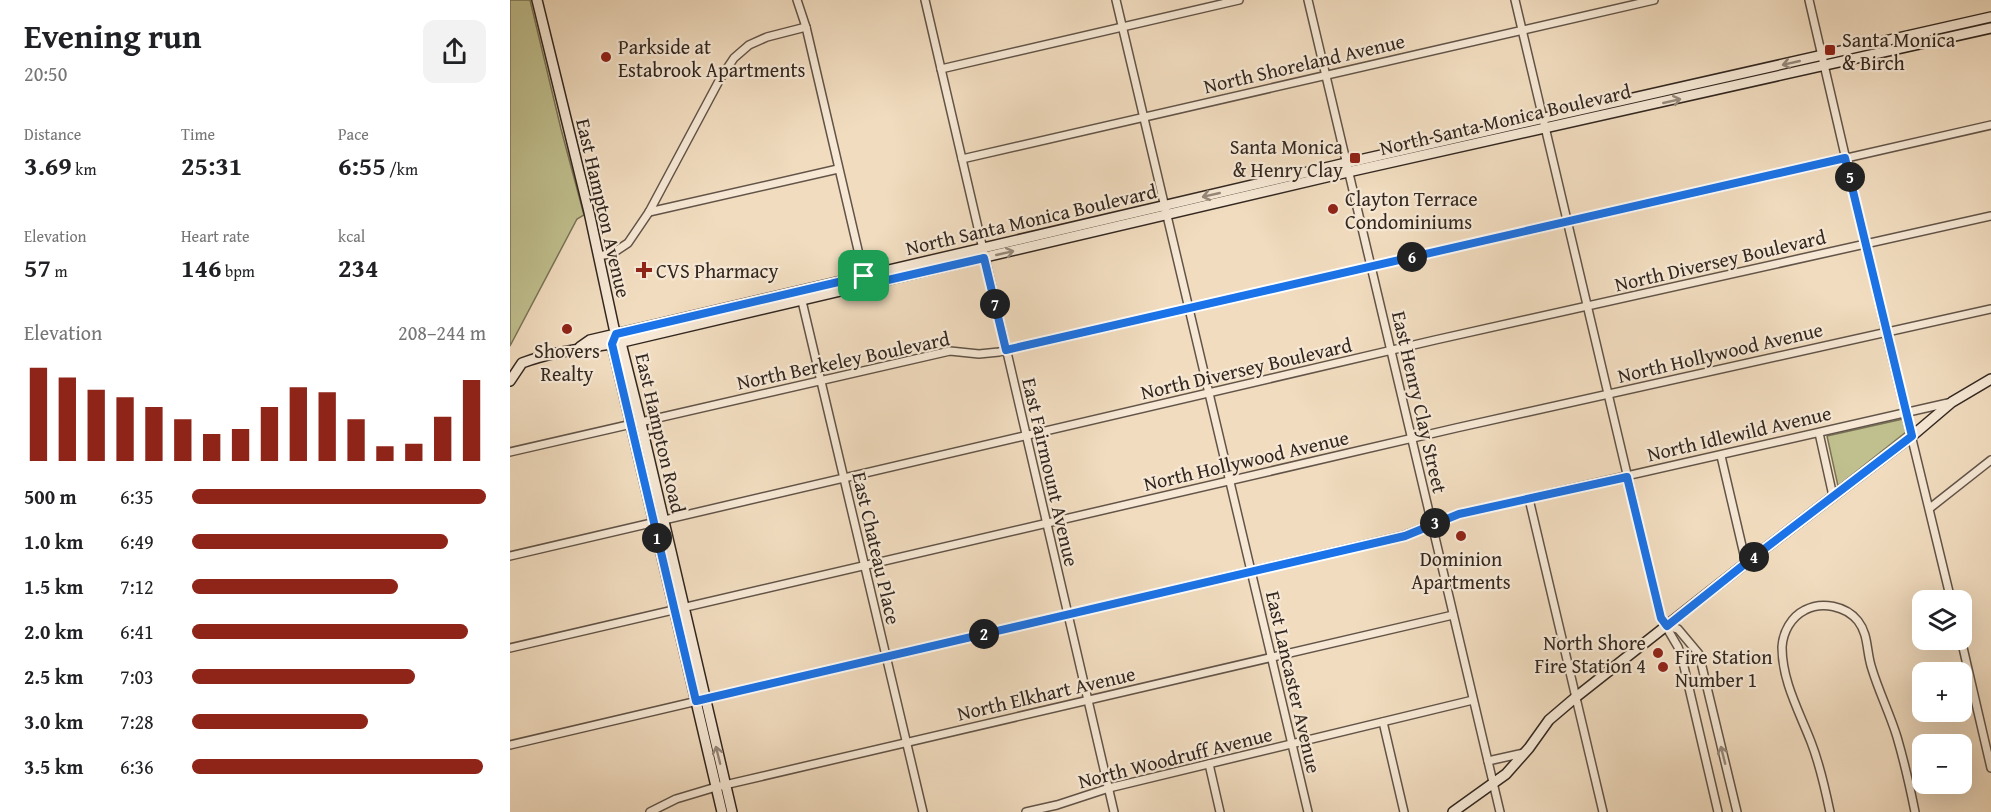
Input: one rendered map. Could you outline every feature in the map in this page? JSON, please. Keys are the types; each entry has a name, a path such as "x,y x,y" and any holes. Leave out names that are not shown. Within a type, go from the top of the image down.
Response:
{"street":[{"name":"East Hampton Avenue","path":"537,0 599,256 616,340"},
{"path":"797,0 806,27 865,281"},
{"name":"East Fairmount Avenue","path":"925,0 1114,812"},
{"name":"East Lancaster Avenue","path":"1116,0 1308,812"},
{"path":"941,69 1239,0"},
{"name":"East Henry Clay Street","path":"1308,0 1500,812"},
{"path":"1515,0 1661,618 1682,658 1718,812"},
{"name":"North Shoreland Avenue","path":"962,159 1654,0"},
{"path":"1809,0 1949,590"},
{"name":"North Santa Monica Boulevard","path":"1347,168 1545,129 1991,17"},
{"path":"599,256 613,253 628,243 649,212 720,79 734,58 749,45 767,37 806,27"},
{"name":"North Santa Monica Boulevard","path":"510,381 522,363 580,347 591,349 616,340 1347,168 1543,119 1991,27"},
{"name":"North Berkeley Boulevard","path":"510,452 950,351 979,354 1006,350 1991,125"},
{"path":"649,212 838,169"},
{"name":"North Diversey Boulevard","path":"510,556 1391,351 1991,216"},
{"name":"East Chateau Place","path":"801,296 923,812"},
{"name":"North Hollywood Avenue","path":"510,648 1608,394 1991,309"},
{"name":"East Hampton Road","path":"616,340 721,786 732,812"},
{"name":"North Idlewild Avenue","path":"510,745 1405,536 1459,514 1952,402 1991,380"},
{"path":"1453,812 1506,774 1549,720 1746,563 1912,436 1952,402"},
{"path":"1919,410 1932,410 1938,413"},
{"path":"1819,433 1833,496"},
{"path":"1899,445 1910,446 1917,456"},
{"path":"1721,456 1746,563"},
{"path":"1930,508 1991,460"},
{"path":"1529,499 1603,812"},
{"path":"1830,812 1815,752 1792,699 1782,648 1783,637 1793,619 1807,609 1820,605 1843,610 1856,618 1862,627 1866,636 1872,671 1897,737 1915,812"},
{"name":"North Elkhart Avenue","path":"650,812 676,799 721,786 1453,615"},
{"path":"1667,626 1678,629 1699,654 1737,812"},
{"path":"1964,650 1991,768"},
{"name":"North Woodruff Avenue","path":"1026,812 1057,805 1109,788 1473,700"},
{"path":"1383,722 1404,812"},
{"path":"1488,761 1524,753"},
{"path":"1209,764 1220,812"},
{"name":"East Hampton Road","path":"721,786 722,812"}],"shaded area":[{"path":"510,0 530,0 584,215 577,219 510,346"},
{"path":"1903,419 1906,432 1838,486 1827,436"}],"place":[{"name":"Santa Monica & Birch","path":"1830,50"},
{"name":"Parkside at Estabrook Apartments","path":"606,57"},
{"name":"Santa Monica & Henry Clay","path":"1355,158"},
{"name":"Clayton Terrace Condominiums","path":"1333,209"},
{"name":"CVS Pharmacy","path":"644,270"},
{"name":"Shovers Realty","path":"567,329"},
{"name":"Dominion Apartments","path":"1461,536"},
{"name":"North Shore Fire Station 4","path":"1658,653"},
{"name":"Fire Station Number 1","path":"1663,667"}],"route":[{"path":"1845,158 1912,436 1667,626 1661,618 1627,477 1459,514 1405,536 696,701 612,344 616,334 864,276 866,285 984,258 1006,350 1845,158"}]}
